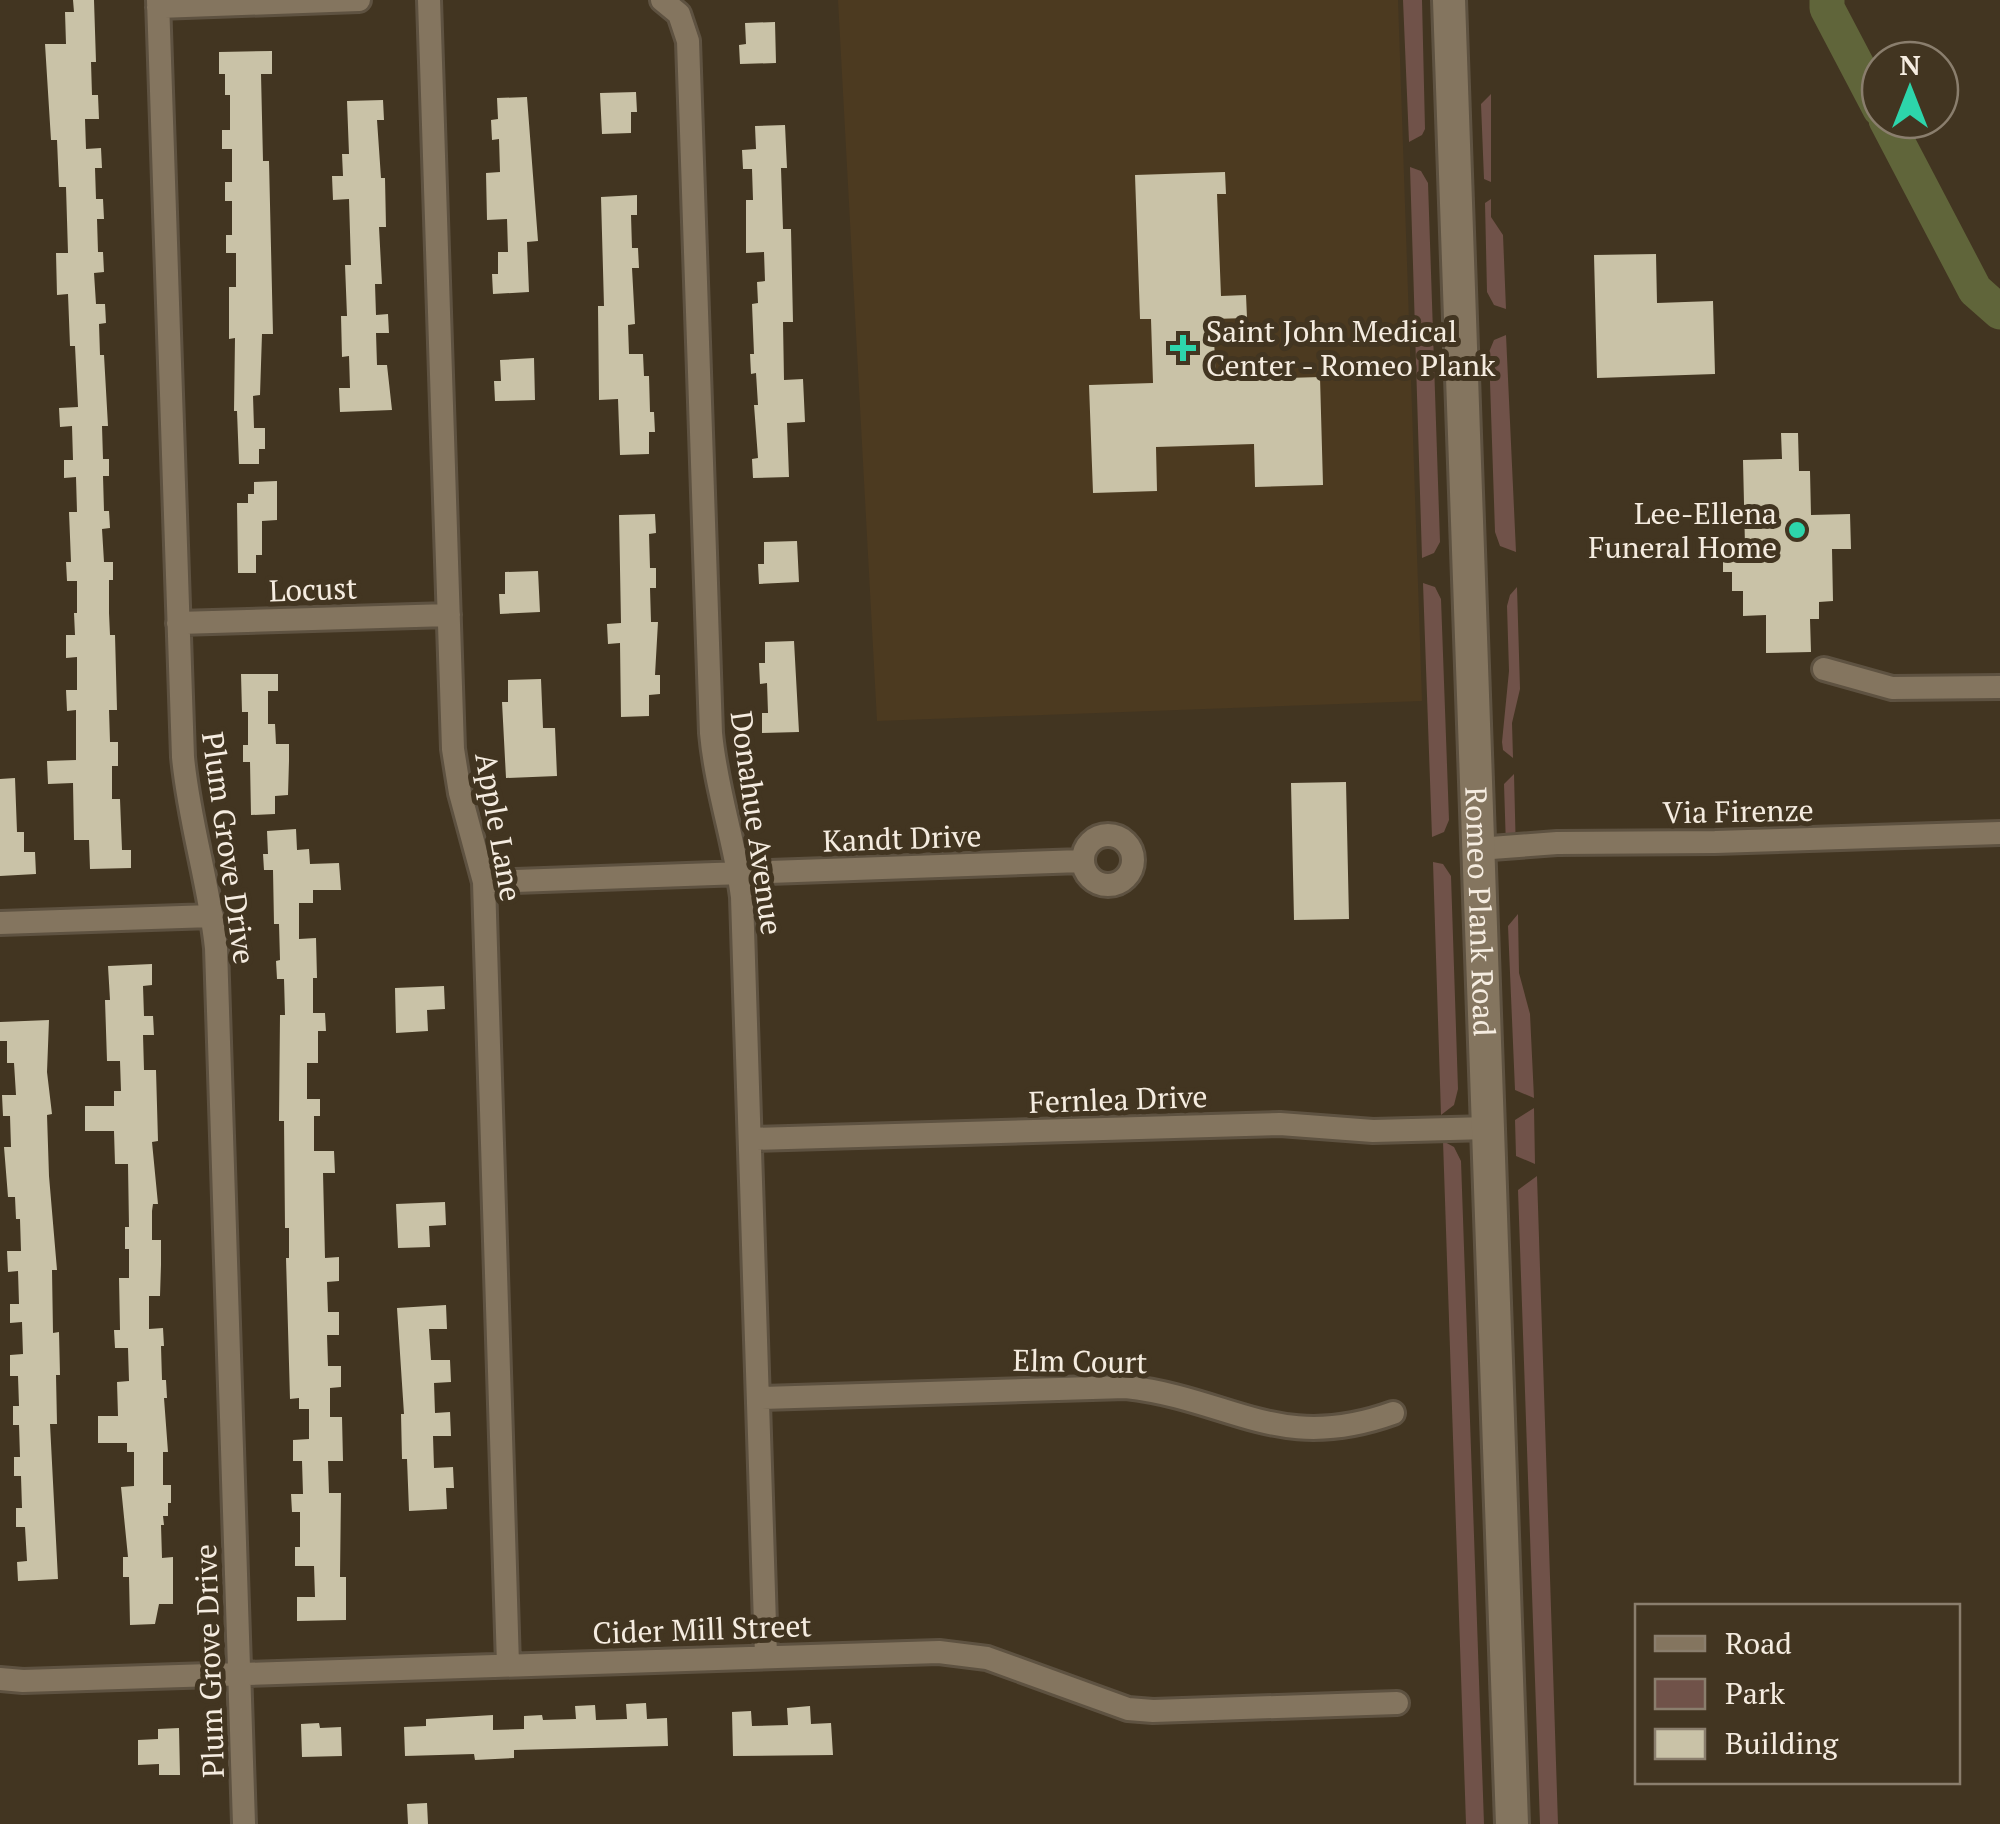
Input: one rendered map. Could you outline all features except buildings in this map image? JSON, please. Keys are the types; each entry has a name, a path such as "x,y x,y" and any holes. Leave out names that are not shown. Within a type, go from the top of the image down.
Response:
{"main road":[{"name":"Romeo Plank Road","path":"1449,0 1512,1824"}],"street":[{"path":"158,3 359,0"},
{"name":"Apple Lane","path":"429,0 456,772 484,882 508,1665"},
{"name":"Donahue Avenue","path":"666,2 679,14 688,41 714,758 739,874 766,1656"},
{"name":"Plum Grove Drive","path":"158,3 186,791 212,916 244,1824"},
{"name":"Locust","path":"178,623 449,615"},
{"path":"1824,669 1892,688 2000,687"},
{"name":"Via Firenze","path":"1478,849 1557,843 2000,833"},
{"name":"Kandt Drive","path":"484,882 1082,861"},
{"path":"0,924 212,916"},
{"name":"Fernlea Drive","path":"750,1139 1280,1124 1373,1131 1489,1128"},
{"name":"Elm Court","path":"759,1398 1126,1386 1177,1395 1241,1417 1297,1428 1348,1426 1393,1412"},
{"name":"Cider Mill Street","path":"0,1678 22,1681 966,1653 1010,1665 1128,1710 1397,1702"}],"shaded area":[{"path":"838,0 1398,0 1422,701 877,721"}],"green space":[{"path":"1403,0 1422,0 1425,129 1409,142"},
{"path":"1491,94 1491,182 1484,179 1481,104"},
{"path":"1410,167 1421,171 1428,183 1440,542 1434,553 1422,558"},
{"path":"1491,199 1491,217 1503,235 1506,309 1494,305 1487,292 1485,203"},
{"path":"1506,335 1516,552 1500,546 1495,532 1489,352 1494,340"},
{"path":"1423,583 1435,587 1441,599 1449,820 1444,832 1432,837"},
{"path":"1517,587 1520,689 1512,723 1513,758 1503,750 1502,742 1509,671 1507,606"},
{"path":"1514,774 1516,855 1506,847 1504,784"},
{"path":"1433,862 1443,864 1451,876 1458,1089 1454,1105 1441,1115"},
{"path":"1518,914 1519,973 1530,1014 1534,1098 1515,1090 1508,926"},
{"path":"1534,1108 1535,1164 1516,1156 1515,1120"},
{"path":"1443,1141 1454,1147 1461,1161 1484,1824 1466,1824"},
{"path":"1537,1176 1558,1824 1540,1824 1518,1190"}],"waterway":[{"path":"1827,0 1827,8 1860,71"},
{"path":"1896,140 1975,290 2000,312"}],"place":[{"name":"Saint John Medical Center - Romeo Plank","path":"1183,348"},
{"name":"Lee-Ellena Funeral Home","path":"1797,530"}]}
